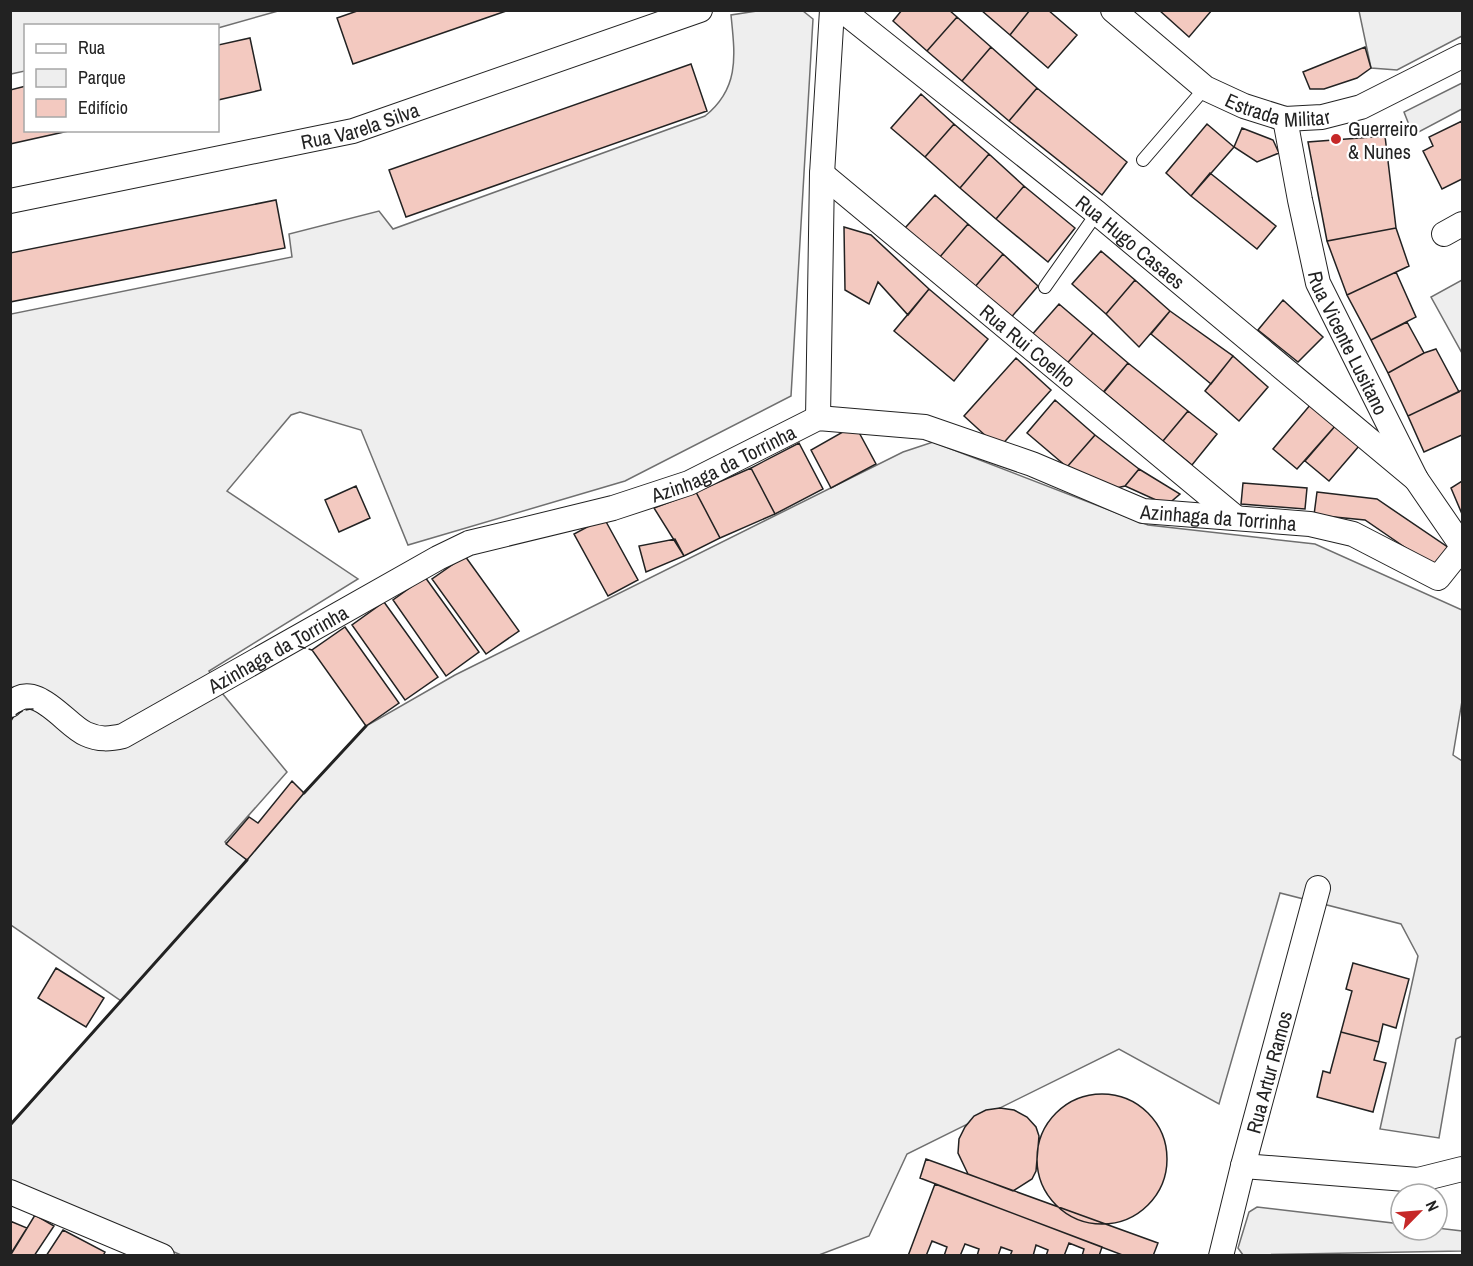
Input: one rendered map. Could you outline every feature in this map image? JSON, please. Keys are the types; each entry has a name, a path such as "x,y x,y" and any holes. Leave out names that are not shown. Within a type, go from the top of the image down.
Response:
{"street":[{"name":"Rua Varela Silva","path":"10,201 354,131 700,10"},
{"path":"818,418 822,174 832,10"},
{"name":"Rua Hugo Casaes","path":"842,10 1097,213 1416,479"},
{"name":"Estrada Militar","path":"1113,10 1205,88 1244,106 1285,119 1322,117 1360,107 1462,56"},
{"name":"Rua Vicente Lusitano","path":"1285,119 1318,283 1416,479 1462,547"},
{"name":"Rua Rui Coelho","path":"822,174 1236,517"},
{"name":"Azinhaga da Torrinha","path":"12,700 30,696 49,704 84,734 104,740 123,736 438,558 470,543 613,508 689,483 818,418 925,427 1032,464 1143,511 1310,524 1353,534 1438,578 1462,547"},
{"name":"Rua Artur Ramos","path":"1221,1256 1318,888"},
{"path":"1243,1166 1418,1180 1462,1169"},
{"path":"10,1192 162,1256"}],"lane":[{"path":"1143,160 1205,88"},
{"path":"1045,287 1097,213"}],"green space":[{"path":"11,10 278,11 219,28 219,24 24,24 24,71 11,74"},
{"path":"757,11 803,11 813,19 791,396 625,481 408,545 361,430 300,412 291,415 227,491 358,579 209,671 222,693 287,772 225,842 247,860 304,793 366,726 455,675 903,452 933,442 1148,525 1315,544 1462,610 1462,701 1453,755 1462,761 1462,1036 1456,1039 1439,1138 1380,1129 1418,956 1401,924 1280,893 1219,1104 1119,1049 907,1154 869,1236 819,1255 181,1255 11,1182 11,1125 121,1001 11,925 11,314 292,257 289,234 379,211 393,229 705,116 716,105 730,82 734,57 731,15"},
{"path":"1359,11 1462,11 1462,36 1397,70 1371,68"},
{"path":"1462,83 1462,109 1413,135 1404,112"},
{"path":"1462,280 1462,353 1431,297"},
{"path":"1257,1207 1389,1223 1389,1242 1449,1242 1449,1229 1462,1231 1462,1251 1243,1255 1238,1248 1249,1212"}],"building":[{"path":"360,10 509,10 353,64 337,18"},
{"path":"902,10 949,10 957,17 927,51 893,21"},
{"path":"981,10 1030,10 1010,35"},
{"path":"1030,10 1048,10 1077,35 1048,68 1010,35"},
{"path":"1159,10 1212,10 1189,37"},
{"path":"957,17 991,47 962,81 927,51"},
{"path":"250,38 261,90 219,100 219,45"},
{"path":"991,47 1037,88 1009,121 962,81"},
{"path":"1365,47 1371,68 1357,78 1324,89 1310,89 1303,72"},
{"path":"691,64 707,111 406,217 389,170"},
{"path":"24,86 24,132 64,132 10,144 10,90"},
{"path":"1037,88 1127,162 1102,195 1009,121"},
{"path":"921,94 954,124 925,157 891,128"},
{"path":"1462,121 1462,179 1442,189 1423,151 1433,146 1429,137"},
{"path":"954,124 989,154 960,188 925,157"},
{"path":"1207,124 1234,147 1191,196 1166,173"},
{"path":"1242,128 1273,140 1279,153 1257,162 1234,147"},
{"path":"1385,136 1396,228 1327,241 1308,142"},
{"path":"989,154 1024,186 996,219 960,188"},
{"path":"1210,173 1276,226 1257,249 1191,196"},
{"path":"1024,186 1075,228 1048,262 996,219"},
{"path":"935,195 968,224 939,258 905,228"},
{"path":"276,200 285,248 10,302 10,253"},
{"path":"968,224 1003,254 974,288 939,258"},
{"path":"844,227 871,235 929,289 908,315 878,282 869,304 845,290"},
{"path":"1396,228 1409,266 1347,295 1327,241"},
{"path":"1101,251 1135,280 1106,314 1072,284"},
{"path":"1003,254 1038,286 1009,320 974,288"},
{"path":"1396,272 1416,317 1371,340 1347,295"},
{"path":"1135,280 1170,311 1139,347 1106,314"},
{"path":"929,289 988,339 954,381 894,331"},
{"path":"1283,300 1323,337 1298,362 1258,330"},
{"path":"1059,304 1093,333 1064,367 1030,337"},
{"path":"1170,311 1233,356 1211,384 1151,334"},
{"path":"1407,322 1424,353 1388,373 1371,340"},
{"path":"1093,333 1128,363 1099,397 1064,367"},
{"path":"1436,349 1459,392 1408,416 1388,373"},
{"path":"1233,356 1268,387 1239,421 1205,391"},
{"path":"1016,358 1051,390 999,448 964,416"},
{"path":"1128,363 1188,411 1163,441 1104,392"},
{"path":"1462,390 1462,435 1424,452 1408,416"},
{"path":"1055,400 1095,435 1067,467 1027,433"},
{"path":"1311,404 1336,425 1297,469 1273,449"},
{"path":"1188,411 1217,434 1192,465 1163,441"},
{"path":"855,425 876,464 831,488 811,450"},
{"path":"1336,425 1359,446 1329,481 1305,461"},
{"path":"1095,435 1139,469 1125,486 1112,489 1067,467"},
{"path":"799,443 823,489 775,514 751,468"},
{"path":"751,468 775,514 720,538 696,492"},
{"path":"1139,469 1180,494 1167,505 1125,486"},
{"path":"1462,481 1462,514 1451,488"},
{"path":"1243,483 1307,488 1305,509 1241,504"},
{"path":"356,486 370,518 339,532 325,500"},
{"path":"696,492 720,538 684,556 654,508"},
{"path":"1317,492 1377,499 1452,550 1438,570 1365,520 1314,515"},
{"path":"604,518 638,580 608,596 574,534"},
{"path":"675,539 684,556 646,572 639,546"},
{"path":"465,556 519,631 486,654 432,579"},
{"path":"425,577 479,652 446,676 393,600"},
{"path":"384,602 438,677 405,700 352,625"},
{"path":"345,627 399,703 366,726 312,650"},
{"path":"292,781 304,793 247,860 226,844 249,817 258,823"},
{"path":"1353,963 1409,979 1396,1028 1383,1024 1379,1042 1341,1032 1352,991 1346,989"},
{"path":"56,968 104,998 86,1027 38,998"},
{"path":"1341,1032 1379,1042 1374,1060 1386,1063 1373,1112 1317,1097 1323,1071 1330,1073"},
{"path":"1102,1094 1127,1099 1148,1113 1162,1134 1167,1159 1162,1184 1148,1205 1127,1219 1102,1224 1077,1219 1056,1205 1042,1184 1037,1159 1042,1134 1056,1113 1077,1099"},
{"path":"1000,1108 1014,1110 1027,1117 1036,1127 1039,1136 1036,1171 1032,1179 1013,1191 968,1174 958,1153 959,1139 974,1116 986,1110"},
{"path":"926,1159 1158,1243 1153,1256 1125,1256 920,1178"},
{"path":"935,1184 1102,1247 1099,1256 1082,1256 1084,1249 1069,1243 1064,1256 1046,1256 1048,1250 1036,1245 1033,1256 1010,1256 1012,1251 1001,1247 998,1256 977,1256 979,1249 965,1244 960,1256 944,1256 947,1247 932,1241 926,1256 908,1256"},
{"path":"35,1215 54,1226 34,1256 10,1256"},
{"path":"10,1221 27,1228 10,1255"},
{"path":"63,1230 105,1252 103,1256 46,1256"}],"fence":[{"path":"298,646 312,650"},
{"path":"10,724 20,712 36,709"}],"wall":[{"path":"304,793 366,726"},
{"path":"10,1125 247,860"}],"place":[{"name":"Guerreiro & Nunes","path":"1336,139"}]}
